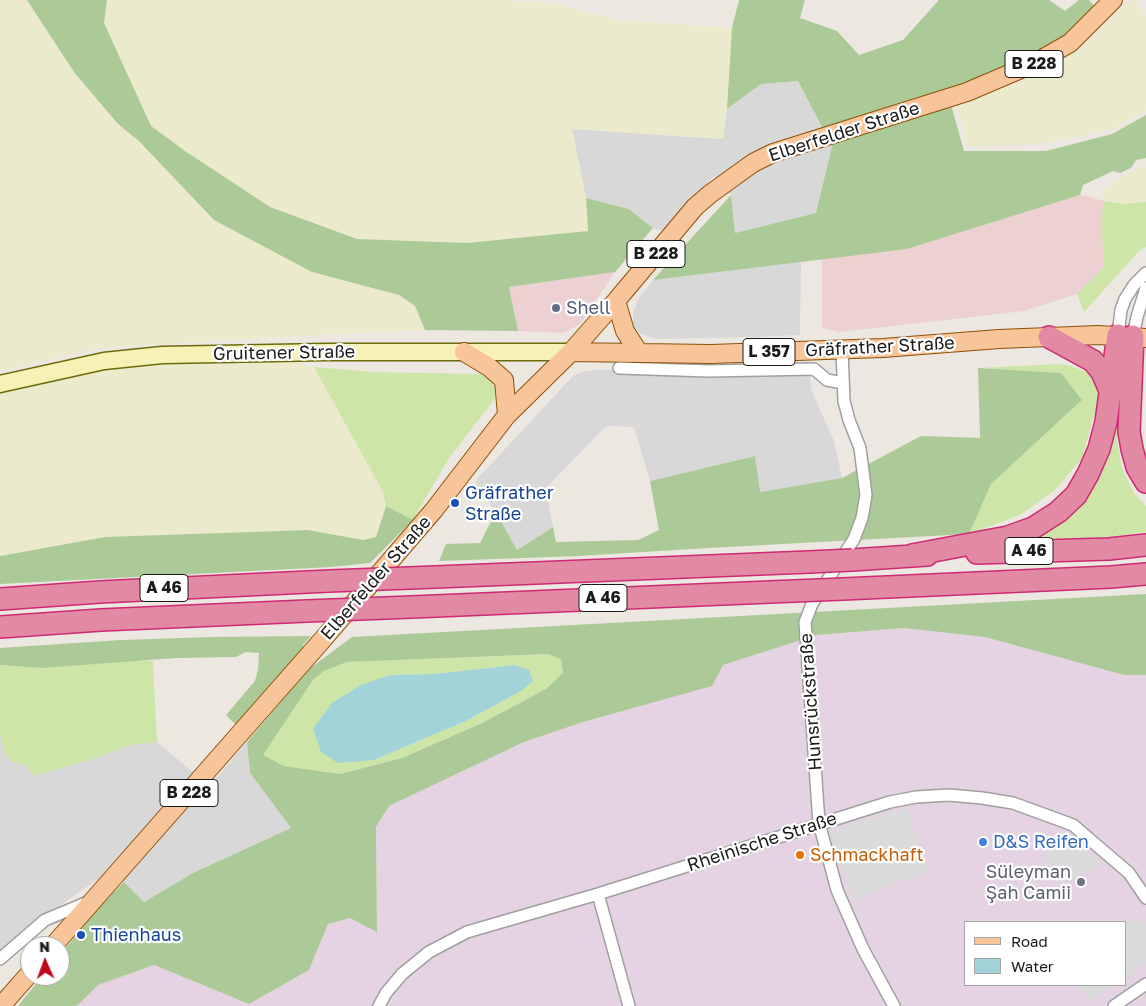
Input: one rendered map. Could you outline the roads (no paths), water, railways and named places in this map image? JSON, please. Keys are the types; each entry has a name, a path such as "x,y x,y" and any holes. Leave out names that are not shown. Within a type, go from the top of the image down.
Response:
{"highway":[{"path":"1050,337 1093,361 1121,395"},
{"path":"1132,337 1121,395 1137,467 1146,482"},
{"path":"912,555 1008,537 1033,528 1058,512 1076,494 1088,474 1099,449 1106,422 1121,395 1146,367"},
{"name":"A 46","path":"0,598 436,576 808,562 912,555 1146,545"},
{"name":"A 46","path":"2,626 307,611 1101,578 1146,574"}],"main road":[{"name":"Elberfelder Straße","path":"63,936 434,510 507,416 571,352 695,207 727,180 752,163 773,153 967,92 1035,63 1070,43 1113,0"},
{"path":"616,301 625,332 639,353"},
{"name":"Gräfrather Straße","path":"571,352 711,354 842,350 1050,337 1132,337"},
{"name":"Gruitener Straße","path":"0,384 104,361 153,356 327,352 571,352"},
{"path":"464,352 489,367 504,380 507,416"},
{"path":"1,1006 20,984"}],"street":[{"path":"1132,337 1121,310 1125,299 1134,285 1146,273"},
{"path":"1132,337 1146,288"},
{"name":"Hunsrückstraße","path":"842,350 842,383 849,420 860,448 866,495 862,518 854,539 812,604 805,622 819,823 837,890 863,949 894,1006"},
{"name":"Gräfrather Straße","path":"619,368 708,371 814,369 827,380 842,383"},
{"name":"Rheinische Straße","path":"379,1006 386,993 402,974 429,952 467,932 598,894 819,823 890,802 916,797 949,795 982,798 1013,804 1073,825 1129,873 1146,898"},
{"path":"598,894 629,1006"},
{"name":"Elberfelder Straße","path":"0,959 45,920 97,898"},
{"path":"1114,1006 1146,984"}],"water":[{"path":"514,665 529,670 533,681 521,691 466,721 374,760 338,763 321,752 313,729 332,703 361,685 390,675 435,674"}],"place":[{"name":"Shell","path":"556,308"},
{"name":"Gräfrather Straße","path":"455,503"},
{"name":"D&S Reifen","path":"983,842"},
{"name":"Schmackhaft","path":"800,855"},
{"name":"Süleyman Şah Camii","path":"1081,882"},
{"name":"Thienhaus","path":"81,935"}]}
